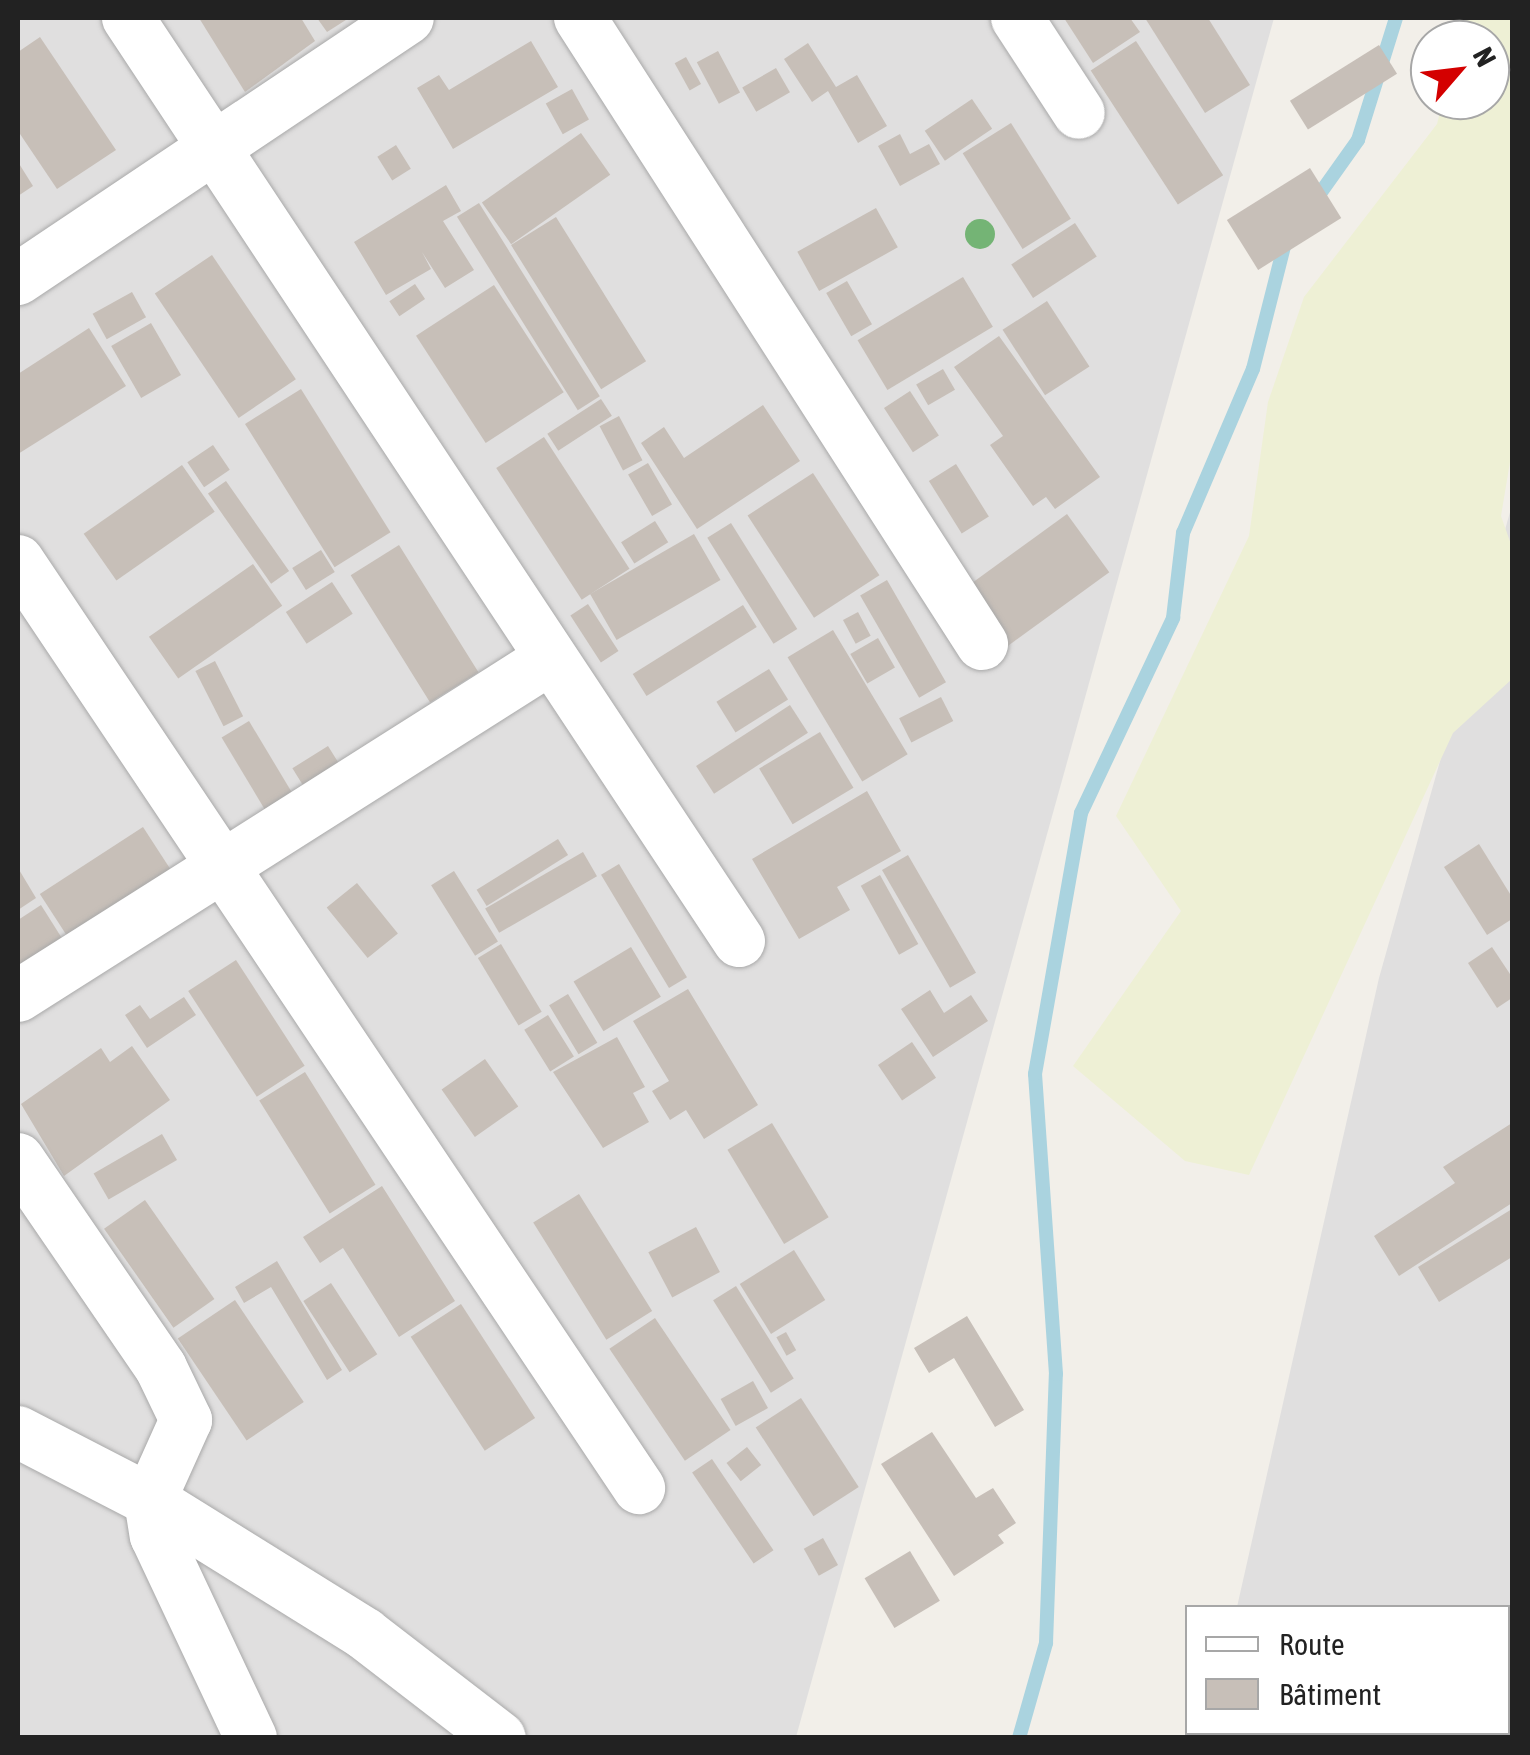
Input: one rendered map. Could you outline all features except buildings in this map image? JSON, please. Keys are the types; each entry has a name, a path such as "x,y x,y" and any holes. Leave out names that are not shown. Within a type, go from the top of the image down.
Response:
{"street":[{"path":"128,18 216,145 548,660 739,940"},
{"path":"18,278 408,18"},
{"path":"580,18 982,644"},
{"path":"1017,18 1080,113"},
{"path":"18,561 640,1488"},
{"path":"18,996 224,870 548,660"},
{"path":"18,1159 140,1336 186,1420 150,1500 156,1536 250,1738"},
{"path":"18,1432 150,1500 365,1634 500,1738"}],"shaded area":[{"path":"18,18 1274,18 796,1737 18,1737"},
{"path":"1512,505 1512,1737 1208,1738 1510,1735 1510,1605 1237,1605 1379,978"}],"green space":[{"path":"1512,18 1512,450 1501,516 1512,547 1512,679 1453,733 1249,1175 1185,1161 1073,1066 1181,911 1116,816 1249,536 1268,402 1304,297 1438,120 1510,120 1510,20 1463,20"}],"waterway":[{"path":"1314,202 1358,140 1396,18"},
{"path":"1019,1738 1046,1643 1056,1374 1035,1074 1081,813 1173,618 1183,533 1253,369 1286,239"},
{"path":"1367,1738 1372,1735"}]}
